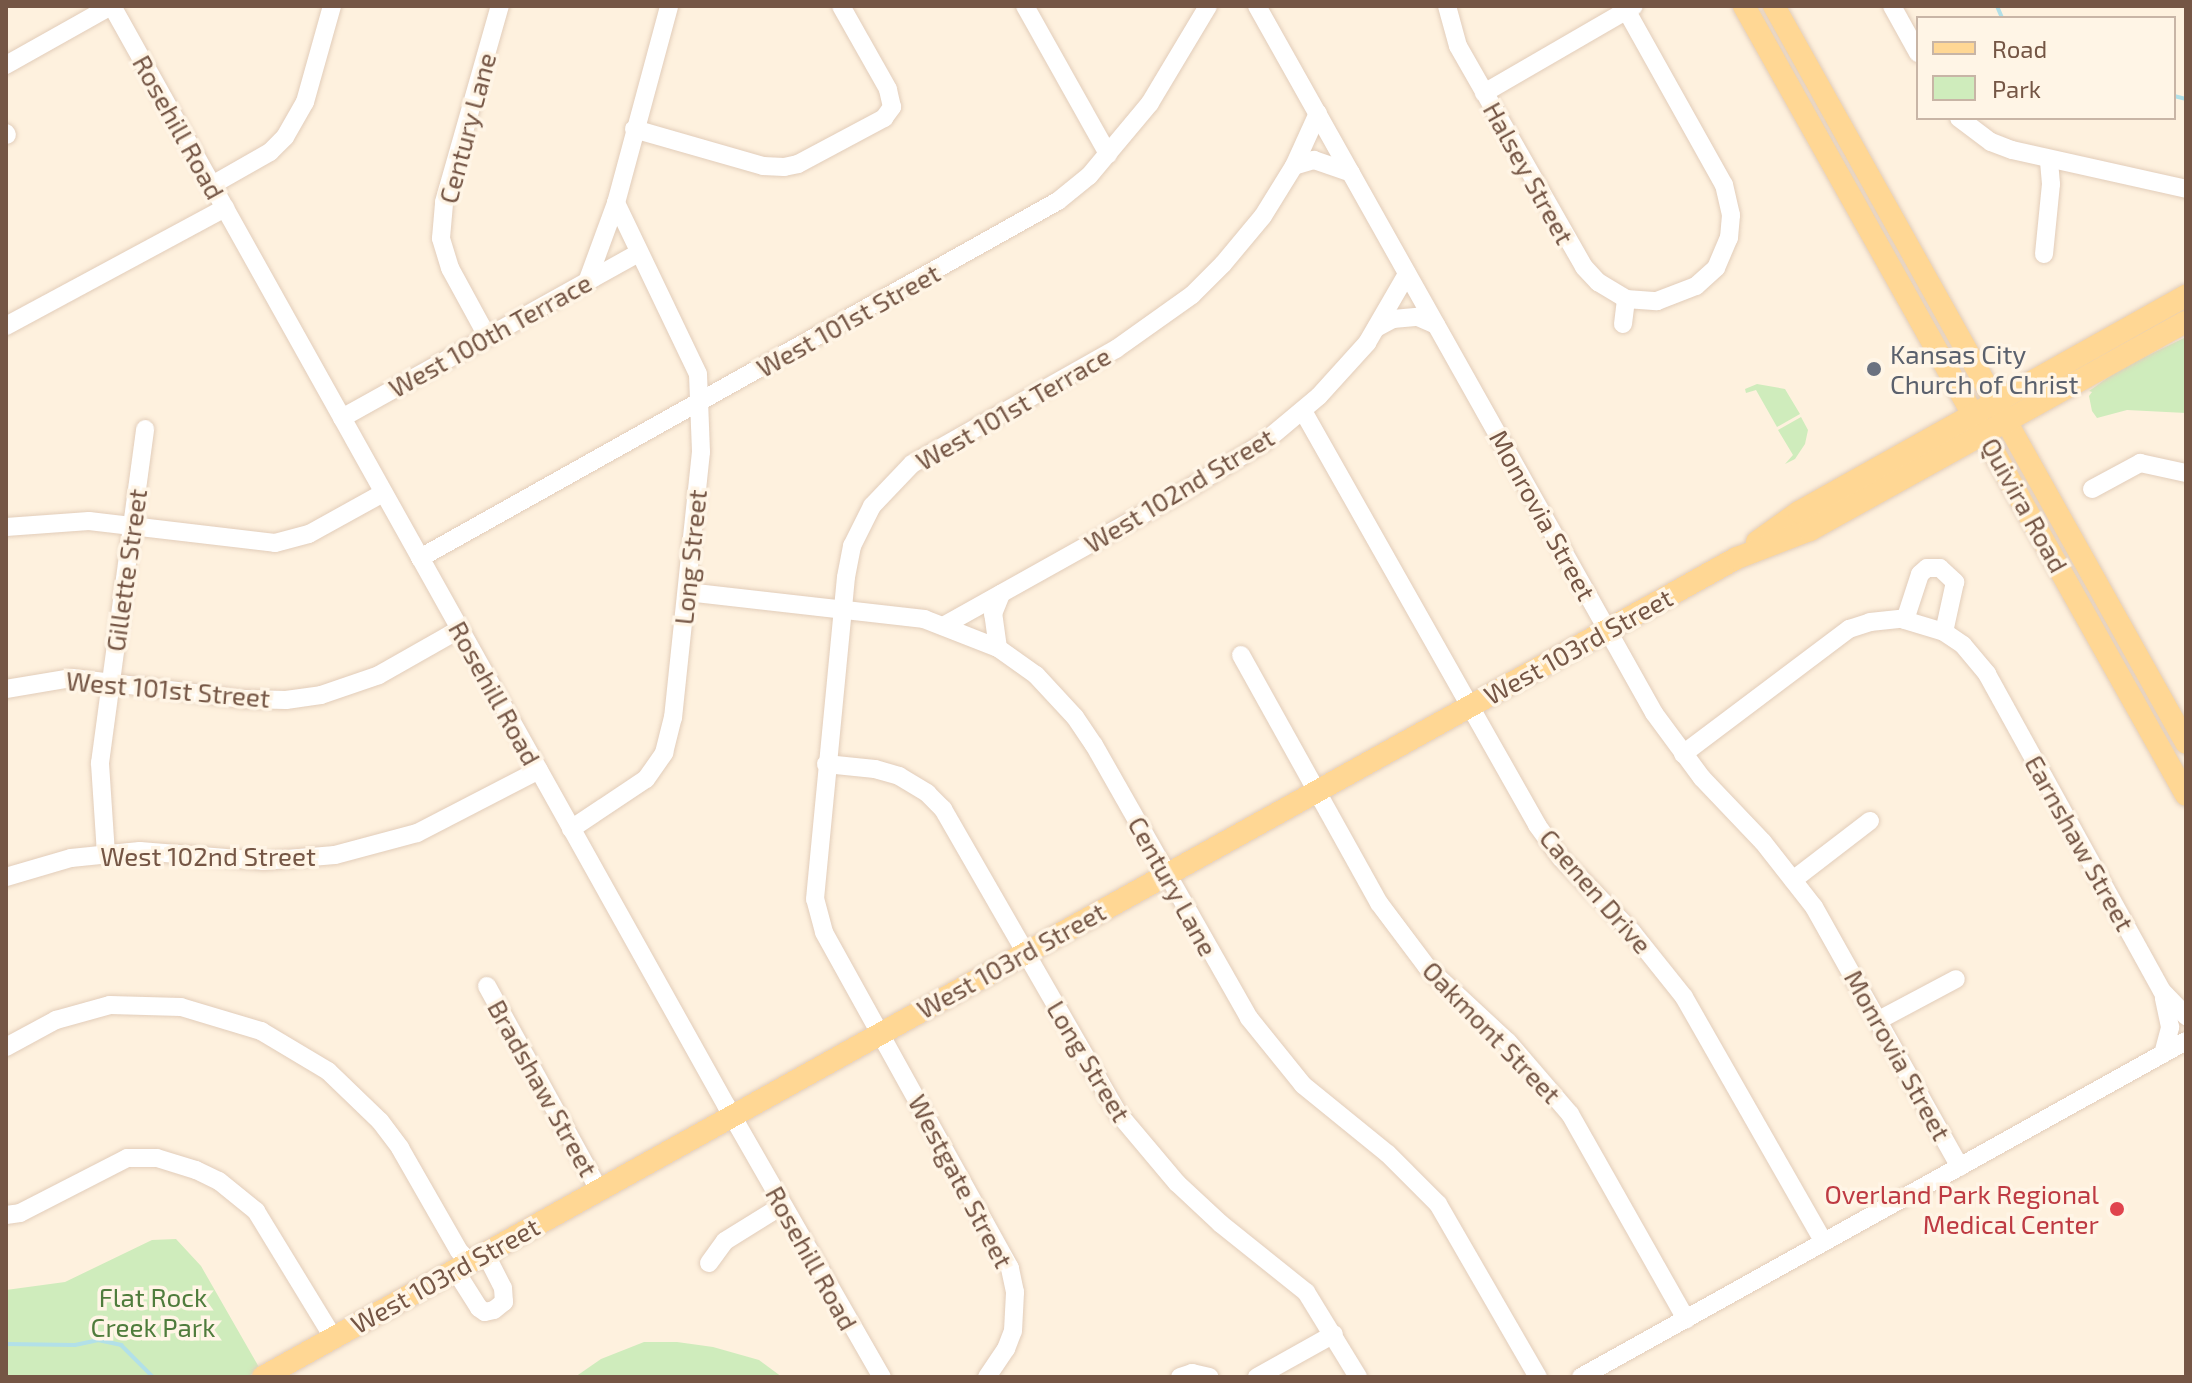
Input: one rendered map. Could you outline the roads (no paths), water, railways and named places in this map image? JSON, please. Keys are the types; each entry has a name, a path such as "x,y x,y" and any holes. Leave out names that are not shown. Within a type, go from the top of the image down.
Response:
{"main road":[{"name":"Quivira Road","path":"1744,6 2186,795"},
{"name":"Quivira Road","path":"1774,6 2186,743"},
{"name":"West 103rd Street","path":"1737,558 1799,512 2186,296"},
{"name":"West 103rd Street","path":"263,1377 290,1370 333,1337 1607,629 1737,558 1810,530 2186,322"}],"street":[{"path":"6,65 112,6"},
{"name":"Rosehill Road","path":"112,6 732,1116 882,1377"},
{"path":"212,185 270,152 285,137 305,102 332,6"},
{"name":"Century Lane","path":"487,336 450,268 441,238 444,202 500,6"},
{"path":"587,282 616,203 669,6"},
{"path":"634,129 763,166 784,167 798,164 884,118 892,107 888,89 841,6"},
{"path":"1025,6 1108,154"},
{"name":"West 101st Street","path":"420,558 1032,218 1089,176 1108,154 1150,103 1208,6"},
{"name":"Monrovia Street","path":"1257,6 1654,713 1683,754 1793,880 1836,943 1960,1167"},
{"name":"Halsey Street","path":"1447,6 1451,31 1573,252 1598,282 1626,299"},
{"path":"1892,6 1916,49"},
{"path":"1484,93 1630,8 1724,185 1731,215 1729,238 1716,268 1696,286 1670,299 1626,299 1623,324"},
{"name":"West 101st Terrace","path":"880,1033 824,932 815,899 842,608 857,533 872,506 896,478 931,453 1116,349 1192,295 1238,248 1294,166 1318,113"},
{"path":"1962,120 1991,142 2049,159 2186,189"},
{"path":"2044,254 2051,184 2049,159"},
{"path":"1294,166 1314,160 1352,174"},
{"name":"Long Street","path":"571,829 633,791 664,753 673,718 701,452 698,374 616,203"},
{"path":"6,326 225,208"},
{"name":"West 100th Terrace","path":"342,418 638,253"},
{"name":"West 102nd Street","path":"943,626 1234,463 1303,411 1337,378 1376,328 1407,274"},
{"path":"1376,328 1393,319 1418,317 1436,325"},
{"name":"Caenen Drive","path":"1303,411 1520,797 1561,858 1657,960 1684,997 1824,1242"},
{"name":"Gillette Street","path":"106,854 100,763 145,429"},
{"path":"2092,489 2140,463 2186,473"},
{"path":"6,527 62,521 275,543 309,534 383,493"},
{"path":"1683,754 1838,635 1870,622 1905,620 1944,632 1955,582 1940,568 1927,568 1920,574 1905,620"},
{"name":"Century Lane","path":"687,592 924,619 998,648 1036,675 1075,717 1249,1018 1275,1054 1313,1094 1388,1154 1438,1204 1538,1377"},
{"path":"998,648 993,614 1001,594"},
{"name":"West 101st Street","path":"6,689 49,679 111,681 242,699 286,700 321,695 365,681 460,629"},
{"name":"Earnshaw Street","path":"1944,632 1979,662 2162,991 2186,1016"},
{"name":"Oakmont Street","path":"1241,655 1400,934 1436,976 1535,1070 1570,1114 1686,1319"},
{"name":"Long Street","path":"826,764 875,769 899,776 935,800 954,827 1096,1079 1142,1145 1221,1224 1306,1292 1358,1377"},
{"name":"West 102nd Street","path":"6,877 71,858 140,851 263,861 335,855 417,833 539,770"},
{"path":"1793,880 1870,821"},
{"path":"1879,1020 1956,979"},
{"name":"Bradshaw Street","path":"487,986 599,1190"},
{"name":"Earnshaw Street","path":"2162,991 2170,1027 2163,1054"},
{"path":"6,1047 56,1020 110,1005 181,1007 250,1027 328,1071 371,1112 400,1148 459,1251 470,1262"},
{"name":"Westgate Street","path":"880,1033 1010,1268 1015,1292 1013,1331 1006,1349 987,1377"},
{"path":"1581,1377 2186,1041"},
{"path":"6,1215 20,1213 127,1158 157,1158 196,1170 219,1181 256,1211 333,1337"},
{"path":"709,1263 725,1241 783,1205"},
{"path":"1257,1377 1334,1334"},
{"path":"1180,1377 1192,1373 1210,1377"}],"waterway":[{"path":"1997,6 2001,16"},
{"path":"2176,96 2186,99"},
{"path":"6,1344 75,1345 98,1340 121,1345 153,1377"}],"place":[{"name":"Kansas City Church of Christ","path":"1874,369"},
{"name":"Overland Park Regional Medical Center","path":"2117,1209"}],"park label":[{"name":"Flat Rock Creek Park","path":"153,1312"}]}
